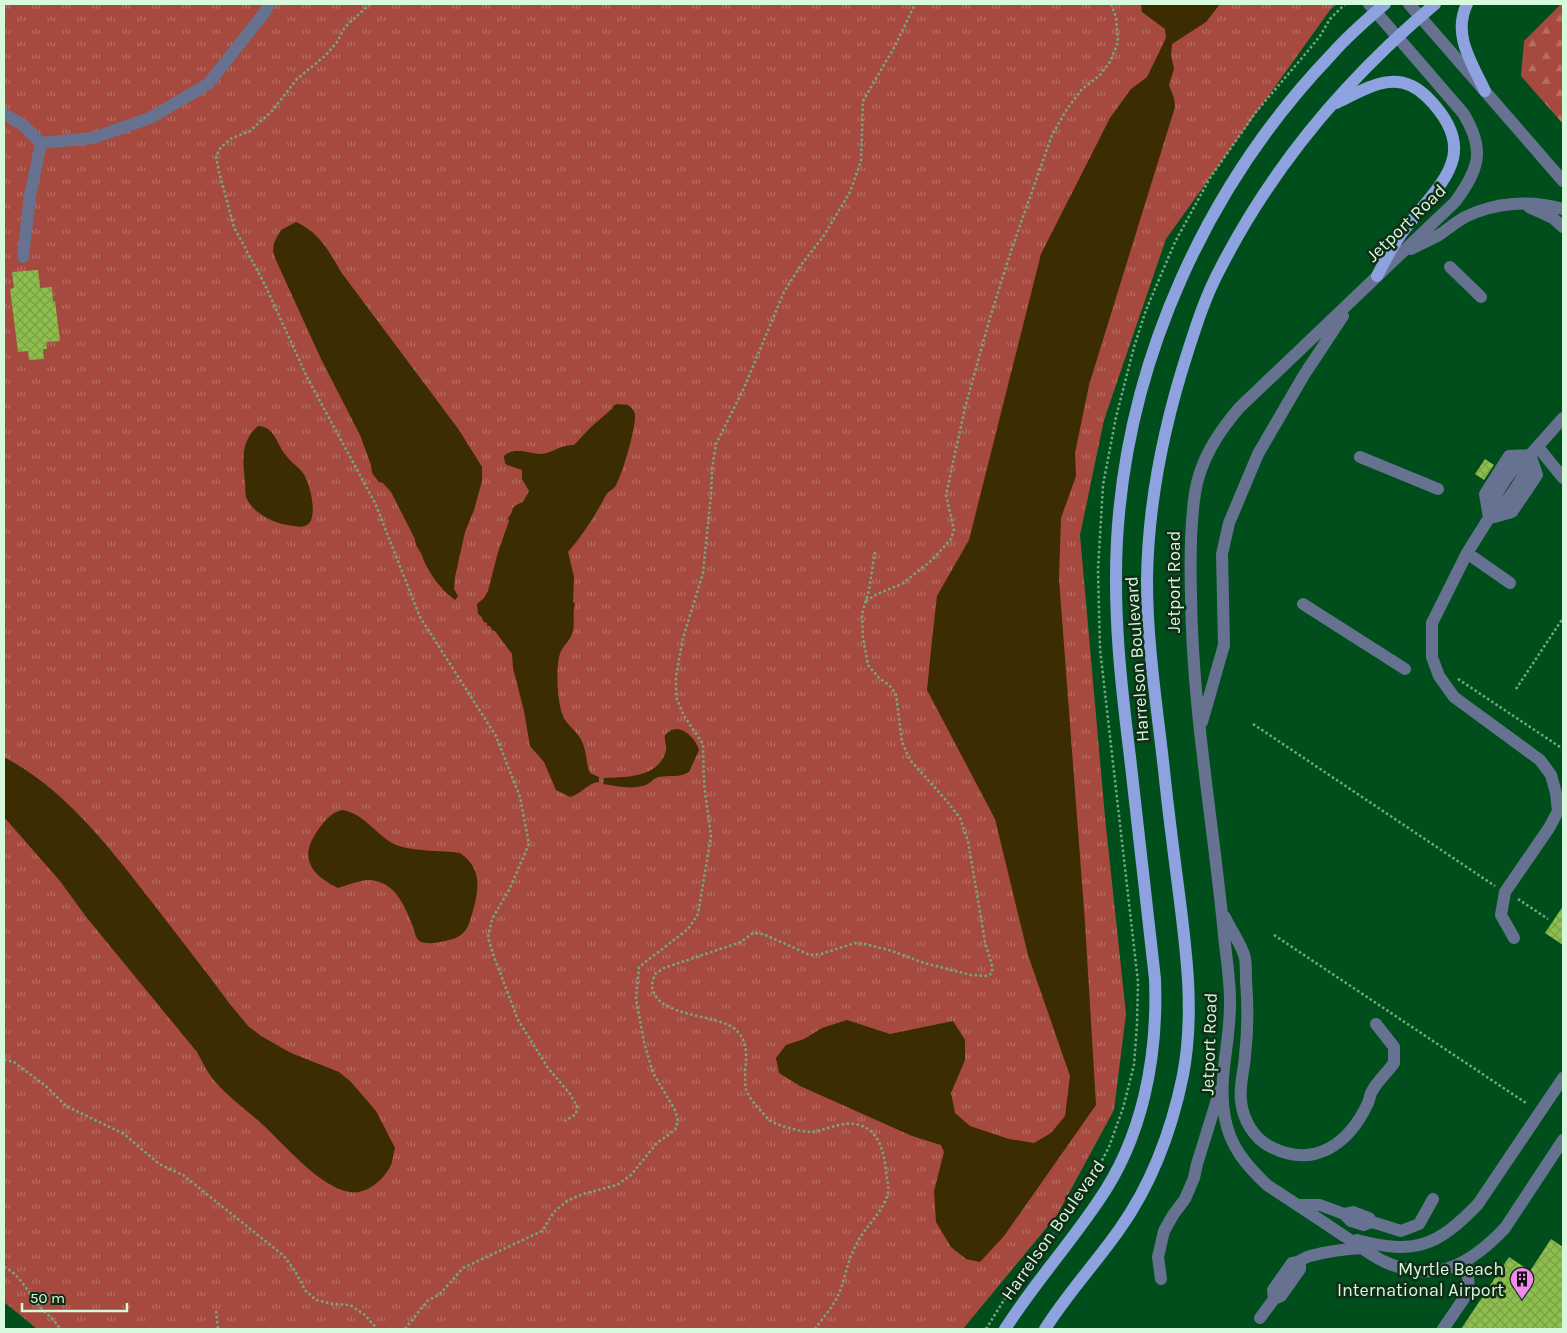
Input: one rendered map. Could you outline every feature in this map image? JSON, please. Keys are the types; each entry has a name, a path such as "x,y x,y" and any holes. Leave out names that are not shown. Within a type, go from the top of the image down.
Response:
{"main road":[{"name":"Harrelson Boulevard","path":"1044,1329 1119,1231 1132,1210 1160,1152 1171,1122 1183,1074 1188,1021 1185,945 1150,650 1148,606 1150,536 1164,438 1174,394 1202,307 1218,272 1253,211 1292,155 1358,74 1435,4"},
{"path":"1466,4 1460,24 1462,38 1485,91"},
{"name":"Harrelson Boulevard","path":"1005,1329 1023,1301 1098,1202 1118,1170 1134,1130 1146,1092 1152,1063 1156,1007 1155,979 1116,617 1117,540 1122,486 1130,436 1142,388 1159,334 1179,284 1213,214 1269,129 1331,54 1376,6"},
{"path":"1330,106 1382,82 1403,83 1414,86 1441,113 1451,128 1454,139 1452,159 1446,177 1403,232 1376,276"}],"street":[{"path":"4,114 23,125 41,142 93,138 150,118 208,84 265,12 269,4"},
{"path":"1409,4 1563,181"},
{"name":"Jetport Road","path":"1376,6 1398,36 1463,113 1474,132 1477,152 1472,177 1455,202 1239,408 1219,432 1205,459 1195,491 1190,540 1191,637 1230,1002 1222,1083 1225,1117 1228,1131 1240,1157 1267,1185 1382,1260 1406,1270 1429,1272 1467,1262 1479,1254 1505,1228 1563,1140"},
{"path":"23,257 30,196 41,142"},
{"path":"1398,256 1440,234 1466,216 1488,209 1529,203 1549,205 1563,209"},
{"path":"1520,204 1540,211 1553,218 1563,227"},
{"path":"1450,267 1481,297"},
{"path":"1200,730 1224,645 1222,554 1229,523 1258,454 1304,375 1357,295"},
{"path":"1514,938 1501,915 1505,893 1549,828 1558,811 1550,775 1540,760 1454,697 1439,676 1432,657 1432,624 1467,553 1489,518 1503,507 1528,469 1534,451 1563,418"},
{"path":"1534,451 1563,478"},
{"path":"1489,518 1485,494 1509,456 1534,451"},
{"path":"1360,457 1438,489"},
{"path":"1467,553 1510,583"},
{"path":"1304,604 1405,669"},
{"path":"1221,910 1245,957 1249,1013 1241,1102 1246,1120 1256,1136 1267,1145 1282,1153 1300,1156 1312,1155 1338,1144 1350,1131 1368,1104 1371,1093 1383,1074 1394,1063 1394,1047 1376,1024"},
{"name":"Jetport Road","path":"1347,1238 1380,1246 1407,1248 1445,1235 1478,1204 1563,1078"},
{"path":"1161,1279 1158,1257 1164,1231 1185,1199 1194,1178 1222,1083"},
{"path":"1298,1205 1320,1205 1344,1214 1354,1212 1369,1218 1372,1222 1402,1231 1419,1224 1433,1199"},
{"path":"1260,1318 1274,1299 1281,1296 1300,1269 1300,1262 1307,1257 1334,1250 1363,1248"},
{"path":"1443,1329 1469,1291 1467,1262"}],"path":[{"path":"370,4 345,27 337,42 325,56 297,79 272,111 250,131 232,138 221,147 216,156 218,172 234,227 265,285 307,377 375,503 420,617 496,736 520,797 529,844 509,890 492,919 488,937 518,1020 548,1068 570,1094 577,1106 576,1114 565,1121"},
{"path":"405,1329 427,1302 440,1294 463,1268 542,1231 554,1212 567,1201 583,1194 617,1185 631,1175 657,1143 675,1130 678,1121 675,1110 653,1073 636,998 639,967 688,930 698,914 710,836 704,784 703,744 684,716 676,697 676,676 683,638 703,573 716,444 744,388 784,292 823,237 850,192 861,161 864,101 884,68 916,4"},
{"path":"866,601 877,594 902,584 932,560 951,539 954,530 946,495 965,408 989,320 1052,135 1067,109 1082,89 1099,76 1110,62 1118,42 1116,17 1111,4"},
{"path":"816,1329 836,1299 856,1244 887,1197 889,1185 885,1159 880,1143 860,1125 848,1124 810,1132 797,1130 771,1121 756,1107 746,1090 745,1064 747,1045 737,1030 722,1023 698,1018 669,1007 657,998 652,986 655,974 664,968 741,942 753,934 763,934 810,955 822,954 855,943 892,951 924,963 971,975 987,976 992,973 968,841 960,818 910,760 902,742 896,694 868,665 863,638 862,614 875,552"},
{"path":"1516,689 1563,618"},
{"path":"1454,676 1563,749"},
{"path":"1252,724 1505,893 1548,919"},
{"path":"1517,900 1522,892"},
{"path":"1274,935 1526,1103"},
{"path":"4,1060 14,1062 47,1087 66,1106 124,1134 159,1164 189,1179 284,1256 305,1290 316,1300 350,1306 365,1316 377,1329"},
{"path":"4,1267 20,1279 41,1308 55,1321 60,1329"},
{"path":"216,1311 218,1329"}],"green space":[{"path":"4,4 1337,4 1330,10 1166,239 1104,420 1080,535 1105,817 1126,1014 1114,1110 1057,1215 963,1329 37,1329 4,1302"},
{"path":"1563,4 1563,124 1521,76 1524,41"}],"shaded area":[{"path":"1141,4 1220,4 1206,22 1172,44 1171,55 1174,69 1169,85 1175,107 1089,385 1075,453 1076,476 1061,518 1059,579 1085,923 1096,1105 1004,1236 980,1262 966,1259 951,1247 936,1222 934,1191 944,1152 941,1145 912,1136 800,1086 779,1073 776,1058 786,1045 804,1039 822,1028 847,1020 890,1034 953,1021 965,1040 965,1060 951,1093 955,1113 970,1126 1009,1139 1034,1143 1051,1133 1065,1116 1070,1076 1028,955 995,819 927,690 937,596 969,540 1041,254 1110,118 1131,89 1147,77 1166,38 1165,29 1142,12"},
{"path":"296,222 311,231 323,243 341,272 459,430 482,467 482,481 474,510 465,532 455,577 454,589 458,596 455,600 439,585 430,573 391,492 372,473 360,435 321,359 275,258 273,251 274,243 281,230"},
{"path":"617,404 628,405 635,414 625,461 615,487 606,495 579,539 568,552 574,577 574,624 573,631 559,657 557,673 559,702 565,720 579,736 583,744 590,773 599,777 599,782 570,797 556,790 544,762 530,746 524,711 513,668 512,654 495,631 490,626 487,626 487,623 478,614 477,604 488,591 498,552 509,521 508,518 513,508 523,502 529,491 522,479 522,470 507,465 504,456 516,451 544,454 565,446 574,445"},
{"path":"258,426 272,432 287,457 306,478 311,493 313,510 310,523 305,526 299,527 282,524 263,516 247,499 244,467 245,445 252,432"},
{"path":"677,729 691,736 699,750 689,772 678,776 663,776 654,779 648,784 635,787 603,784 604,778 641,774 656,766 662,760 666,751 665,735 671,730"},
{"path":"4,757 48,787 87,823 122,864 248,1026 261,1036 291,1053 339,1072 351,1082 376,1111 395,1148 391,1165 387,1172 373,1186 362,1191 350,1192 338,1189 314,1174 219,1086 208,1072 197,1052 87,918 60,881 4,817"},
{"path":"342,810 357,815 388,840 401,847 460,853 467,859 476,873 477,888 469,923 462,934 453,939 440,942 421,942 416,936 411,921 398,896 385,885 377,881 367,880 338,888 319,876 309,862 310,845 326,820"}],"building":[{"path":"38,270 40,288 52,287 60,341 46,342 47,349 43,349 44,359 29,360 28,351 18,352 10,289 14,288 12,272"},
{"path":"1485,459 1494,465 1484,480 1475,474"},
{"path":"1563,906 1563,945 1545,933"},
{"name":"Myrtle Beach International Airport","path":"1551,1239 1563,1247 1563,1329 1461,1329 1509,1257 1530,1271"}],"place":[{"name":"Myrtle Beach International Airport","path":"1522,1300"}]}
